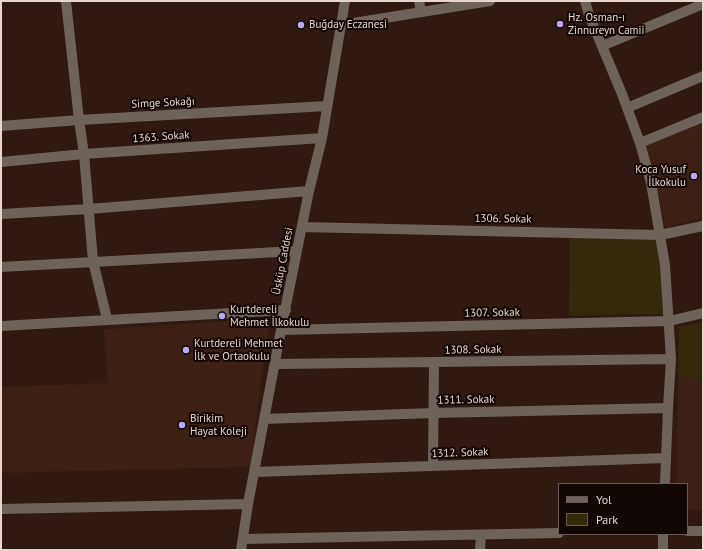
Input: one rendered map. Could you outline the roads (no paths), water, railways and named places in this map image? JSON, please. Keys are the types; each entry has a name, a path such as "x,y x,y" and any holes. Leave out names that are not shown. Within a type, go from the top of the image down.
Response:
{"street":[{"path":"66,1 84,154 93,262 107,319"},
{"name":"Üsküp Caddesi","path":"241,550 248,504 281,330 309,191 322,138 345,1"},
{"path":"419,1 421,12"},
{"path":"341,25 490,1"},
{"path":"585,1 640,142 651,183 666,265 671,359 666,483"},
{"path":"602,46 703,4"},
{"path":"627,108 703,76"},
{"name":"Simge Sokağı","path":"1,126 79,120 327,106"},
{"path":"640,142 703,117"},
{"name":"1363. Sokak","path":"1,162 84,154 322,138"},
{"path":"1,214 89,209 309,191"},
{"name":"1306. Sokak","path":"302,227 660,235 703,226"},
{"path":"1,267 297,251"},
{"path":"1,326 286,310"},
{"name":"1307. Sokak","path":"281,330 669,321 703,313"},
{"name":"1308. Sokak","path":"275,364 671,359"},
{"path":"433,466 434,362"},
{"name":"1311. Sokak","path":"264,419 433,413 668,408"},
{"name":"1312. Sokak","path":"255,472 666,458"},
{"path":"1,509 248,504"},
{"path":"688,531 703,531"},
{"path":"243,539 558,533"},
{"path":"480,550 481,534"},
{"path":"663,535 663,550"}],"place":[{"name":"Hz. Osman-ı Zinnureyn Camii","path":"560,24"},
{"name":"Buğday Eczanesi","path":"301,25"},
{"name":"Koca Yusuf İlkokulu","path":"694,176"},
{"name":"Kurtdereli Mehmet İlkokulu","path":"222,316"},
{"name":"Kurtdereli Mehmet İlk ve Ortaokulu","path":"186,350"},
{"name":"Birikim Hayat Koleji","path":"182,425"}]}
